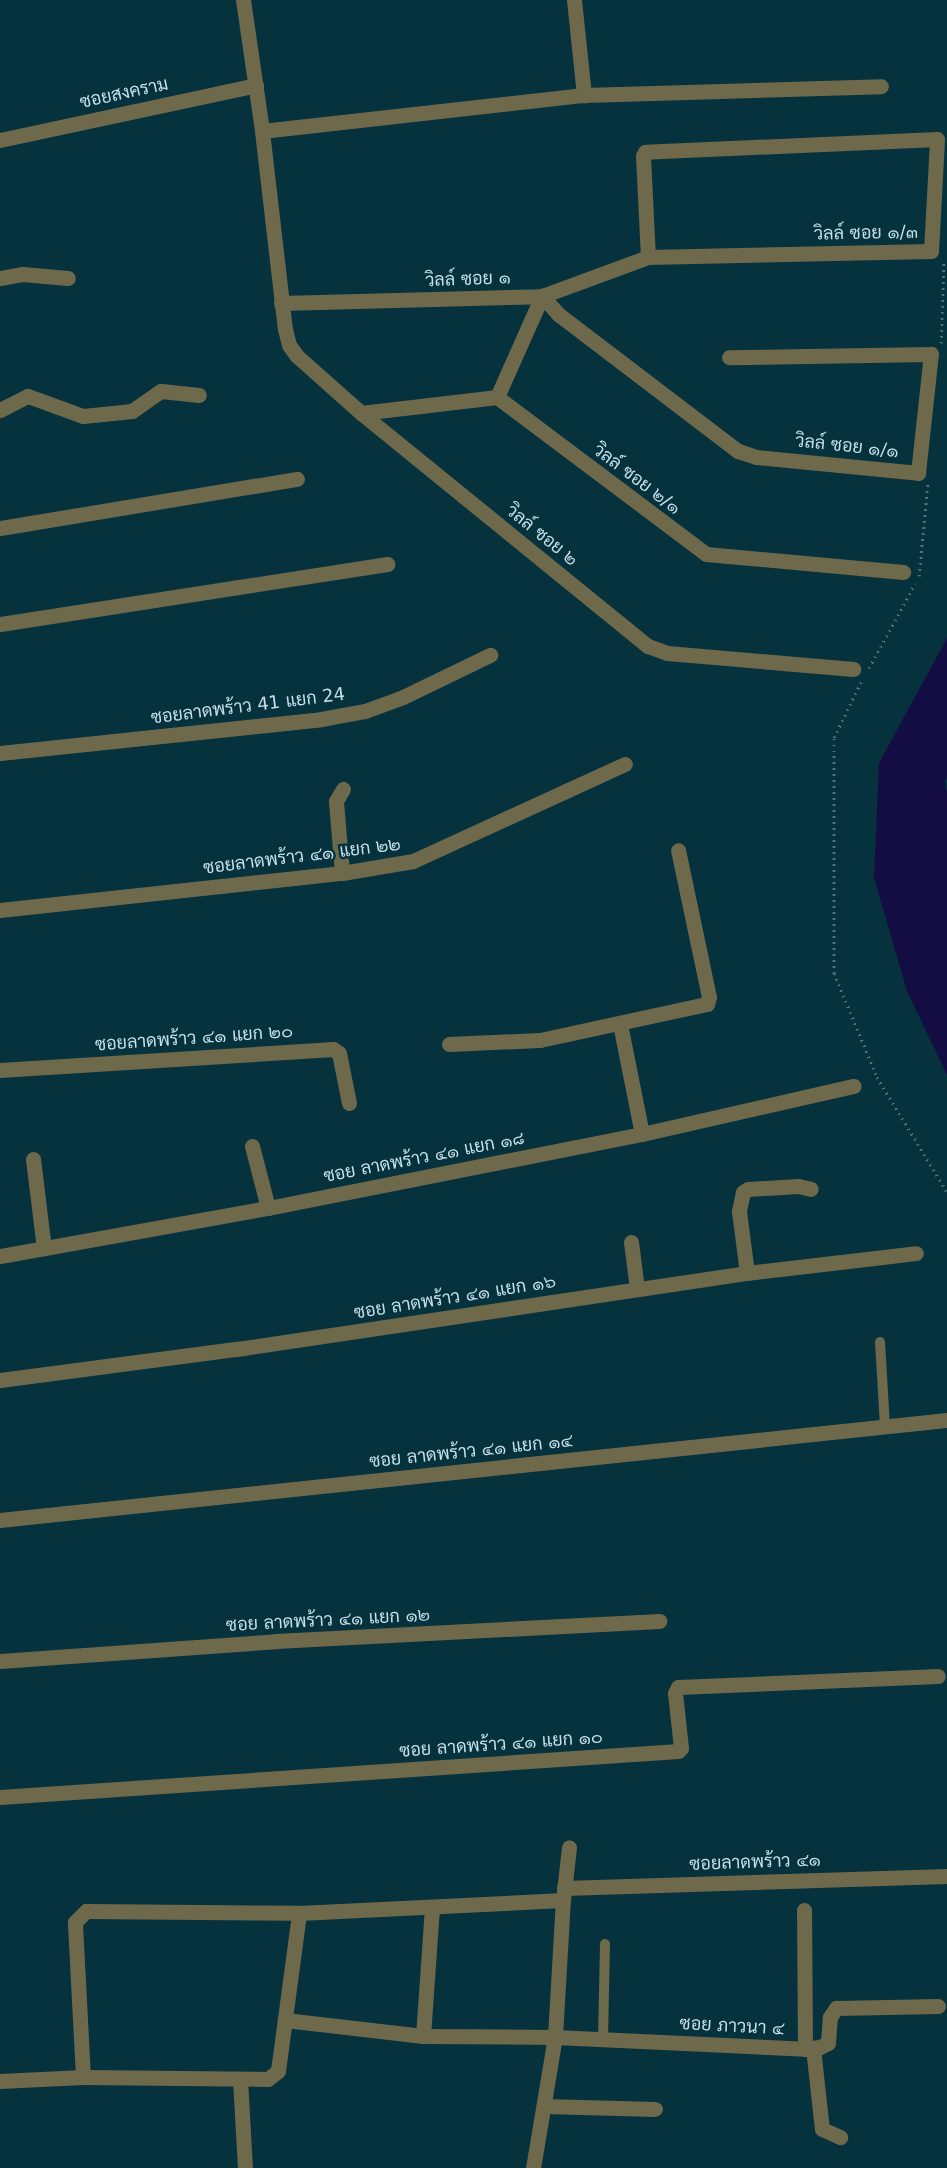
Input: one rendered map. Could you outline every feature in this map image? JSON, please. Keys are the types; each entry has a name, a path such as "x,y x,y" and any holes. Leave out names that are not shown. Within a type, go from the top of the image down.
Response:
{"street":[{"name":"วิลล์ ซอย ๒","path":"243,0 262,131 281,303 289,345 297,356 362,413 657,651 853,669"},
{"path":"574,0 584,95"},
{"name":"ซอยสงคราม","path":"0,140 256,85"},
{"path":"262,131 584,95 881,86"},
{"name":"วิลล์ ซอย ๑/๓","path":"937,138 931,250 648,257 643,156 645,152 937,138"},
{"name":"วิลล์ ซอย ๑","path":"281,303 542,296 648,257"},
{"path":"0,278 22,274 68,278"},
{"path":"362,413 497,396 542,296"},
{"name":"วิลล์ ซอย ๑/๑","path":"542,296 558,314 738,451 756,457 918,473 931,354 729,357"},
{"path":"0,410 28,396 83,416 132,411 160,391 199,395"},
{"name":"วิลล์ ซอย ๒/๑","path":"497,396 706,554 903,572"},
{"path":"0,528 297,478"},
{"path":"0,624 387,564"},
{"name":"ซอยลาดพร้าว 41 แยก 24","path":"0,753 321,719 365,711 403,697 490,655"},
{"name":"ซอยลาดพร้าว ๔๑ แยก ๒๒","path":"0,910 342,873 413,861 625,764"},
{"path":"342,873 336,801 343,789"},
{"path":"449,1044 540,1040 620,1024 709,1002 678,850"},
{"path":"620,1024 642,1134"},
{"name":"ซอยลาดพร้าว ๔๑ แยก ๒๐","path":"0,1070 333,1049 339,1053 349,1103"},
{"name":"ซอย ลาดพร้าว ๔๑ แยก ๑๘","path":"0,1256 268,1208 642,1134 854,1086"},
{"path":"252,1146 268,1208"},
{"path":"33,1159 44,1248"},
{"path":"747,1273 739,1211 743,1192 748,1189 798,1186 811,1189"},
{"path":"631,1242 637,1289"},
{"name":"ซอย ลาดพร้าว ๔๑ แยก ๑๖","path":"0,1380 249,1348 747,1273 916,1253"},
{"name":"ซอย ลาดพร้าว ๔๑ แยก ๑๔","path":"0,1520 947,1420"},
{"name":"ซอย ลาดพร้าว ๔๑ แยก ๑๒","path":"0,1661 276,1641 659,1621"},
{"name":"ซอย ลาดพร้าว ๔๑ แยก ๑๐","path":"0,1797 678,1751 681,1748 675,1693 678,1687 938,1676"},
{"path":"533,2168 555,2037 569,1847"},
{"name":"ซอยลาดพร้าว ๔๑","path":"83,2077 75,1922 80,1914 94,1910 299,1913 432,1908 564,1894 947,1875"},
{"path":"423,2036 432,1908"},
{"name":"ซอย ภาวนา ๔","path":"285,2020 423,2036 555,2037 809,2048 804,1910"},
{"path":"0,2080 83,2077 268,2079 278,2071 299,1913"},
{"path":"840,2137 822,2130 809,2048 828,2043 830,2017 836,2008 938,2006"},
{"path":"240,2079 245,2168"},
{"path":"544,2106 655,2109"}],"lane":[{"path":"880,1342 885,1427"},
{"path":"603,2039 605,1944"}],"path":[{"path":"941,348 944,257"},
{"path":"928,483 920,574 863,678 834,738 834,973 877,1077 947,1192"}],"shaded area":[{"path":"947,638 947,777 945,782 947,793 947,1075 907,991 874,878 879,763"}]}
